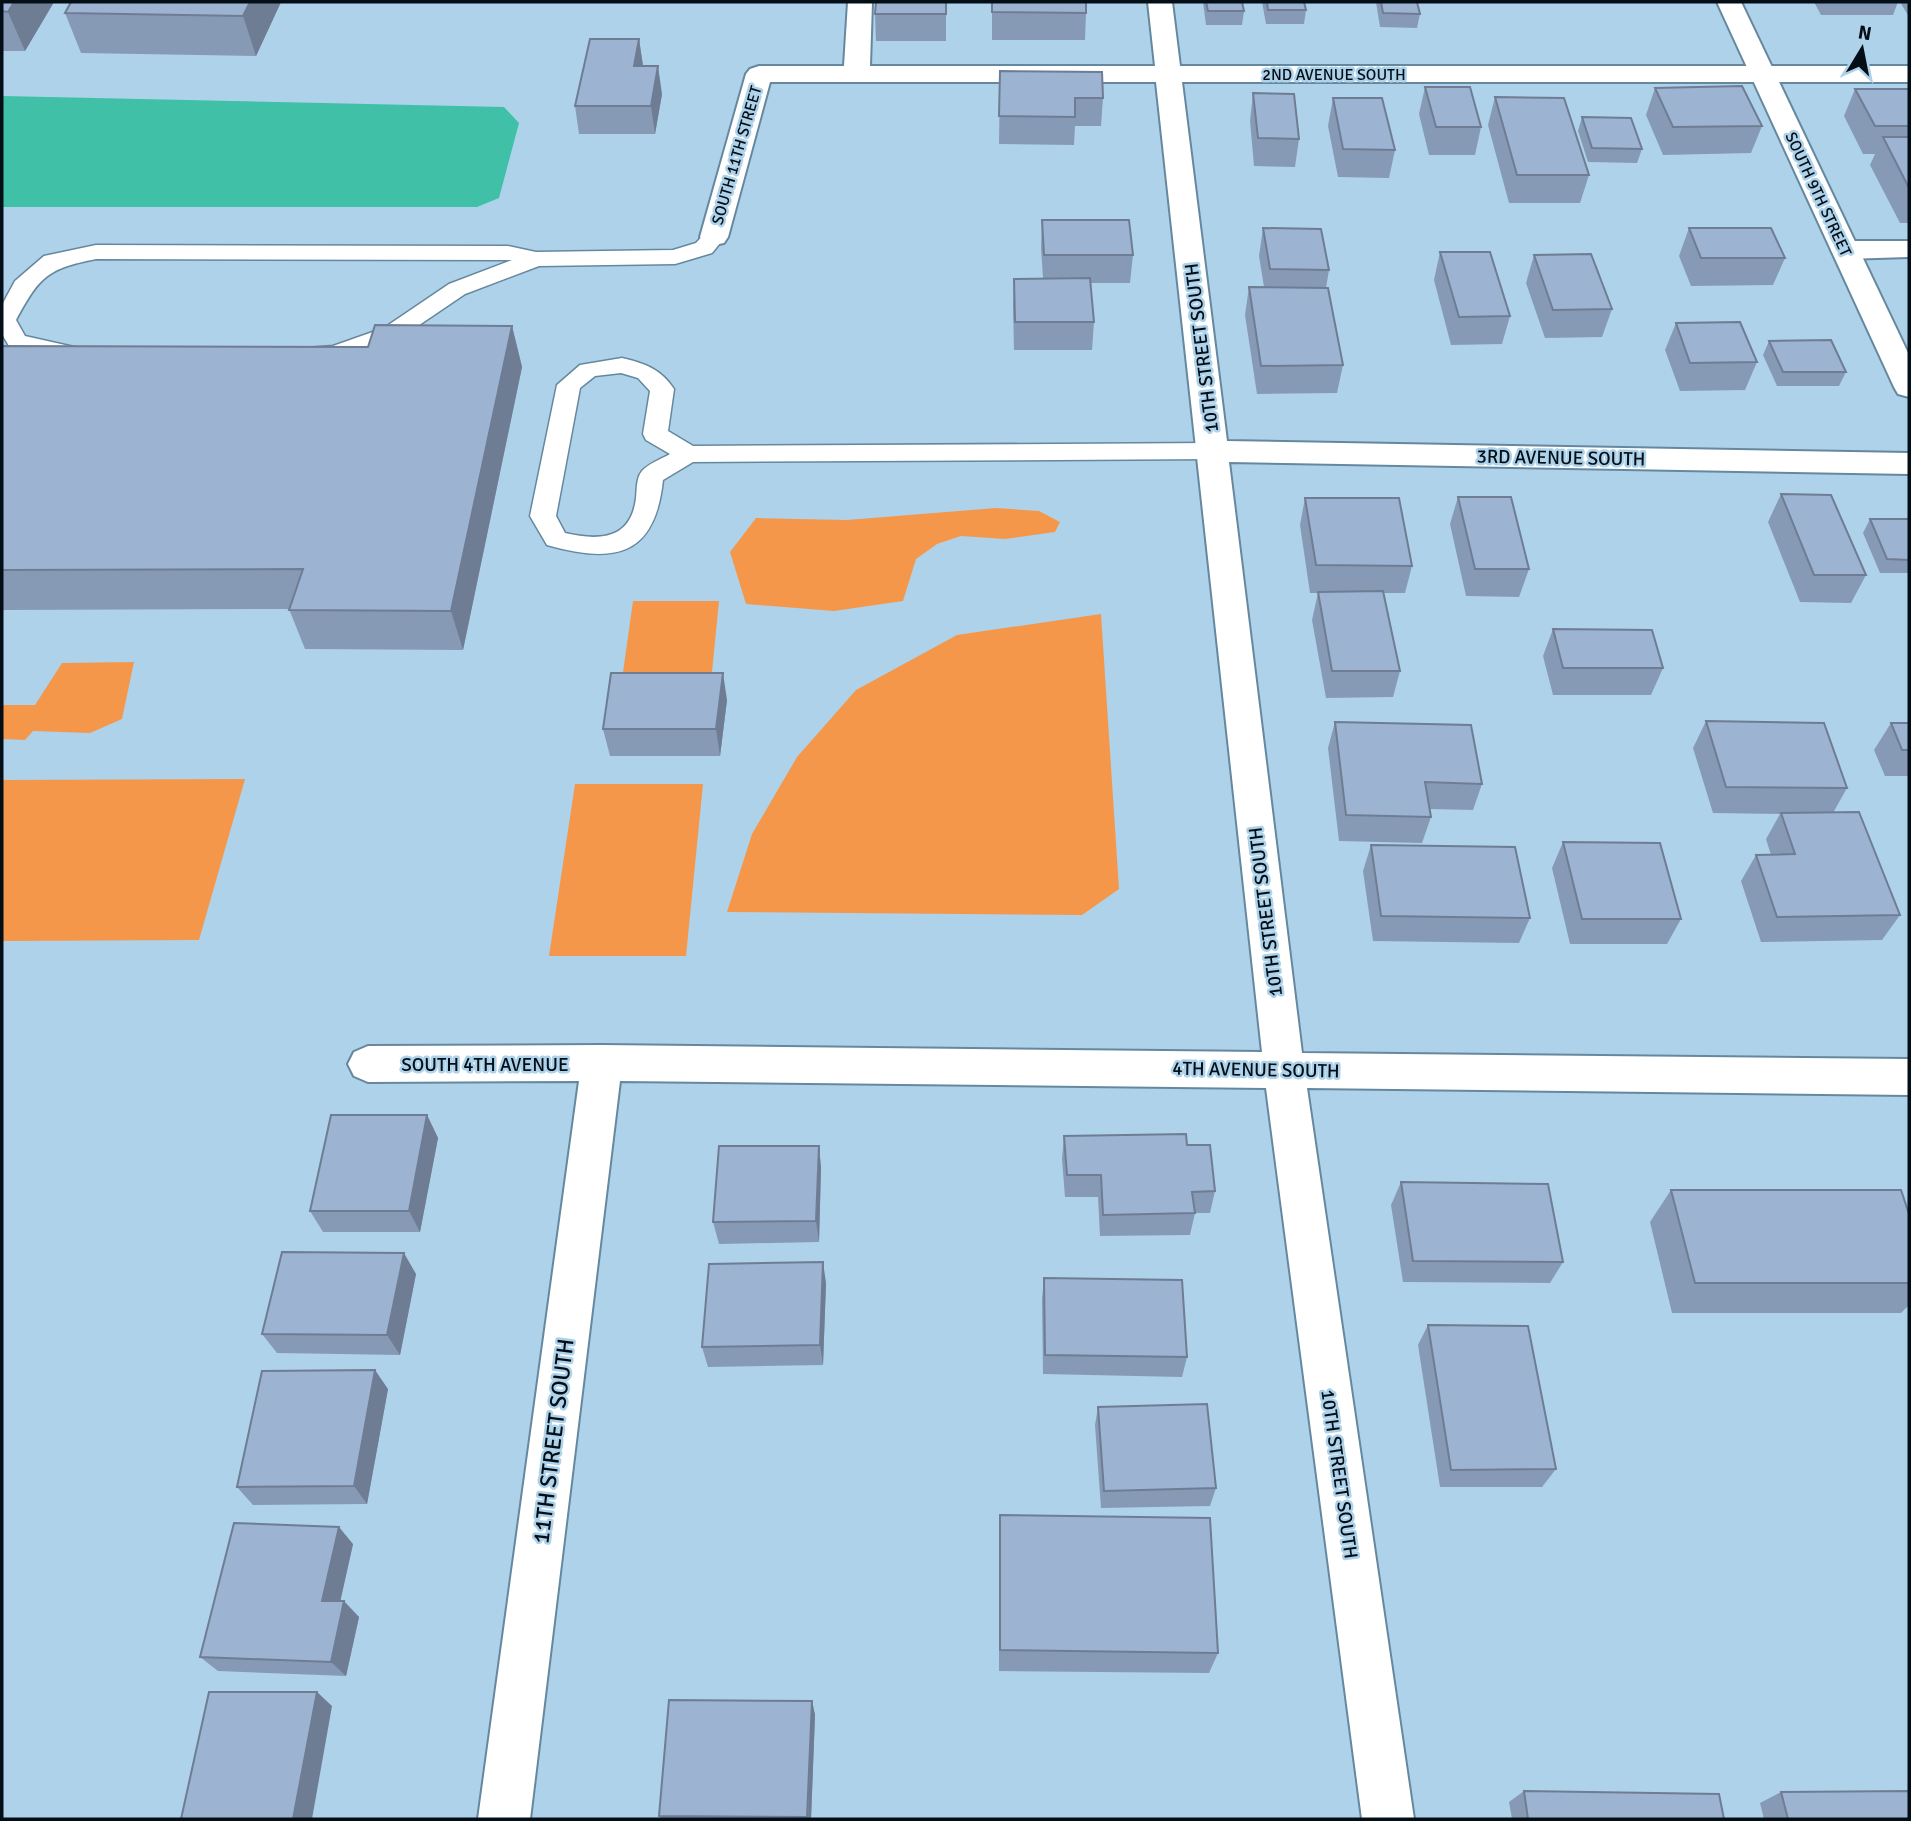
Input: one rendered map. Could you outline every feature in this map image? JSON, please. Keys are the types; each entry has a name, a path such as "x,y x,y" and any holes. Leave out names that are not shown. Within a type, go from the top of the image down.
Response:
{"street":[{"path":"857,74 860,2"},
{"name":"10TH STREET SOUTH","path":"1160,2 1284,1070 1388,1819"},
{"name":"SOUTH 9TH STREET","path":"1729,2 1909,387"},
{"name":"2ND AVENUE SOUTH","path":"759,74 1909,74"},
{"name":"SOUTH 11TH STREET","path":"714,237 759,74"},
{"path":"1845,250 1909,249"},
{"name":"3RD AVENUE SOUTH","path":"1213,451 1909,463"},
{"name":"4TH AVENUE SOUTH","path":"602,1063 1909,1077"},
{"name":"SOUTH 4TH AVENUE","path":"368,1064 602,1063"},
{"name":"11TH STREET SOUTH","path":"504,1819 602,1063"}],"lane":[{"path":"94,354 68,355 17,341 5,320 23,286 52,261 96,252 508,254 536,259 676,257 704,248 714,237"},
{"path":"295,353 335,353 392,334 457,289 536,259"},
{"path":"688,454 656,433 662,389 646,373 622,365 588,370 569,385 543,516 556,539 587,548 620,543 644,518 651,476 688,454 1213,451"}],"shaded area":[{"path":"2,96 504,107 519,123 499,198 477,207 2,207"},
{"path":"996,508 1039,511 1060,522 1055,532 1005,539 961,536 937,544 916,559 903,601 834,611 746,604 730,552 756,518 847,520"},
{"path":"633,601 719,601 712,672 623,672"},
{"path":"1101,614 1119,889 1082,915 727,912 752,834 797,757 856,690 957,635"},
{"path":"134,662 122,719 90,733 33,731 25,740 2,739 2,705 35,705 62,663"},
{"path":"245,779 199,940 2,941 2,780"},
{"path":"575,784 703,784 686,956 549,956"}],"building":[{"path":"2,2 14,2 8,12 2,11"},
{"path":"71,2 250,2 243,16 65,13"},
{"path":"876,2 946,2 946,14 875,14"},
{"path":"992,2 1086,2 1086,13 992,12"},
{"path":"1206,2 1242,2 1244,11 1208,11"},
{"path":"1267,2 1304,2 1306,10 1268,10"},
{"path":"1381,2 1417,2 1420,14 1383,13"},
{"path":"590,39 639,39 634,66 658,66 651,106 575,106"},
{"path":"1000,71 1102,72 1103,98 1075,98 1075,117 999,116"},
{"path":"1742,86 1762,126 1673,127 1655,88"},
{"path":"1425,87 1470,87 1481,127 1436,127"},
{"path":"1855,89 1909,89 1909,126 1875,126"},
{"path":"1253,93 1294,94 1299,139 1258,138"},
{"path":"1495,97 1564,98 1589,175 1517,175"},
{"path":"1333,98 1382,98 1395,150 1343,149"},
{"path":"1582,117 1631,118 1642,149 1592,148"},
{"path":"1883,137 1909,137 1909,188"},
{"path":"1042,220 1129,220 1133,255 1044,255"},
{"path":"1263,228 1321,229 1329,270 1270,269"},
{"path":"1689,228 1771,228 1785,258 1701,258"},
{"path":"1440,252 1490,252 1510,316 1459,317"},
{"path":"1591,254 1612,309 1553,310 1534,255"},
{"path":"1090,278 1094,322 1015,322 1014,279"},
{"path":"1249,287 1328,288 1343,365 1261,366"},
{"path":"1740,322 1757,362 1690,363 1676,323"},
{"path":"375,325 512,326 451,611 289,610 303,569 2,570 2,346 368,347"},
{"path":"1831,340 1846,372 1783,372 1769,341"},
{"path":"1781,494 1831,495 1866,575 1814,575"},
{"path":"1458,497 1511,497 1529,569 1475,569"},
{"path":"1305,498 1399,498 1412,566 1316,565"},
{"path":"1870,519 1909,519 1909,560 1887,559"},
{"path":"1383,591 1400,671 1332,671 1318,592"},
{"path":"1553,629 1652,630 1663,668 1563,668"},
{"path":"611,673 723,673 716,729 603,729"},
{"path":"1706,721 1824,723 1847,788 1726,787"},
{"path":"1335,722 1471,725 1482,784 1425,782 1431,817 1346,815"},
{"path":"1891,723 1909,723 1909,750 1902,750"},
{"path":"1859,812 1900,915 1777,917 1756,855 1795,854 1781,813"},
{"path":"1563,842 1660,843 1681,919 1582,919"},
{"path":"1371,845 1515,847 1530,918 1381,916"},
{"path":"331,1115 427,1115 409,1211 310,1211"},
{"path":"1186,1134 1187,1145 1210,1145 1215,1191 1192,1192 1195,1213 1103,1215 1101,1175 1067,1175 1064,1136"},
{"path":"719,1146 819,1146 816,1221 713,1222"},
{"path":"1401,1182 1548,1184 1563,1262 1413,1261"},
{"path":"1671,1190 1901,1190 1909,1214 1909,1283 1695,1283"},
{"path":"282,1252 404,1253 387,1335 262,1334"},
{"path":"823,1262 820,1345 702,1347 709,1264"},
{"path":"1044,1278 1182,1280 1187,1357 1045,1355"},
{"path":"1428,1325 1528,1326 1556,1469 1451,1470"},
{"path":"375,1370 354,1486 237,1487 262,1371"},
{"path":"1207,1404 1216,1488 1104,1491 1098,1407"},
{"path":"1000,1515 1210,1518 1218,1653 1000,1650"},
{"path":"234,1523 339,1527 322,1601 344,1601 331,1662 200,1657"},
{"path":"209,1692 317,1692 293,1819 181,1819"},
{"path":"669,1700 812,1701 807,1817 659,1816"},
{"path":"1524,1791 1719,1794 1724,1819 1528,1819"},
{"path":"1909,1791 1909,1819 1788,1819 1781,1792"}]}
